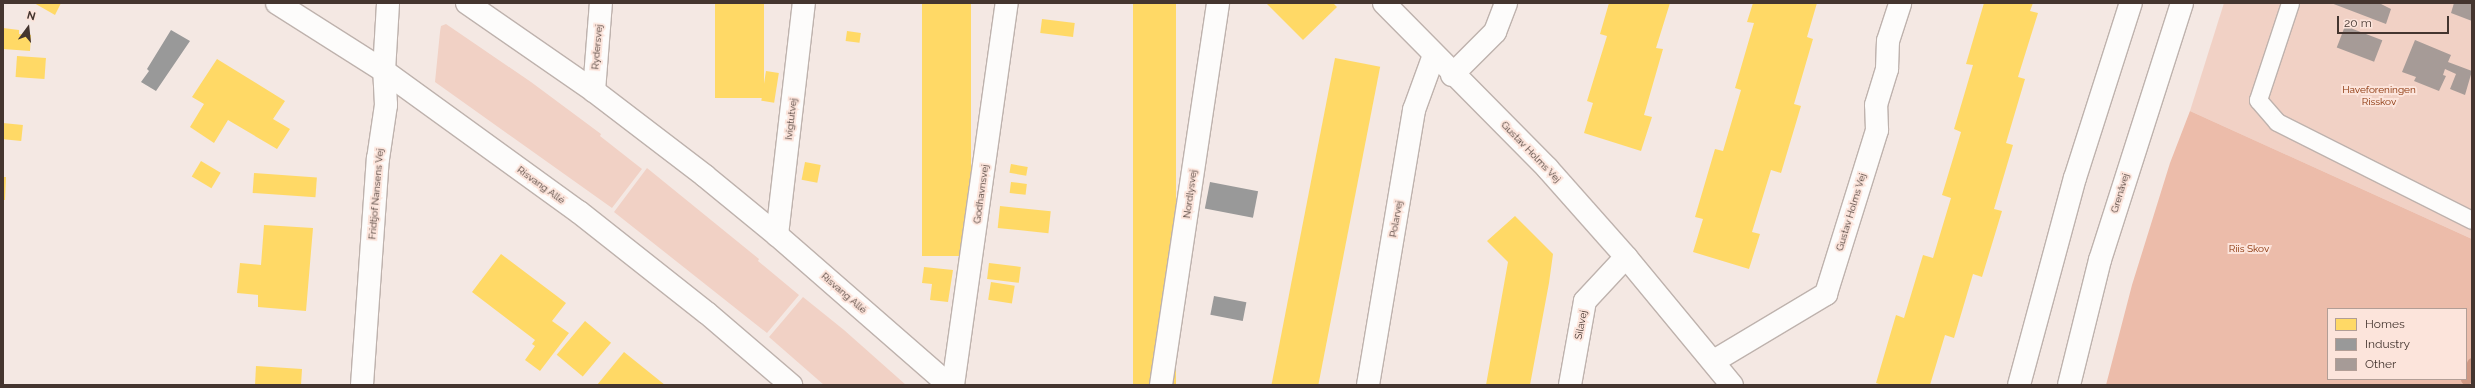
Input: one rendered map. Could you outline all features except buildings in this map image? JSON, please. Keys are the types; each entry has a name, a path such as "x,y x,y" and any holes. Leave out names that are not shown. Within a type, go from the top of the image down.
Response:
{"street":[{"name":"Risvang Allé","path":"277,3 384,71 579,212 707,313 792,385"},
{"name":"Fridtjof Nansens Vej","path":"362,385 378,159 386,105 384,71 388,3"},
{"name":"Risvang Allé","path":"467,3 594,91 777,235 949,385"},
{"name":"Rydersvej","path":"594,91 601,3"},
{"name":"Ivigtutvej","path":"777,235 804,3"},
{"name":"Godhavnsvej","path":"953,385 1007,3"},
{"name":"Nordlysvej","path":"1161,385 1218,3"},
{"name":"Gustav Holms Vej","path":"1384,3 1452,75 1548,169 1626,257 1714,361 1732,385"},
{"path":"1452,75 1495,32 1506,3"},
{"name":"Gustav Holms Vej","path":"1714,361 1826,294 1877,130 1876,104 1887,70 1888,41 1900,3"},
{"path":"2019,385 2075,178 2131,3"},
{"name":"Grenåvej","path":"2070,385 2115,211 2182,3"},
{"name":"Polarvej","path":"1368,385 1414,110 1434,55"},
{"name":"Silavej","path":"1570,385 1585,301 1626,257"}],"lane":[{"path":"2290,3 2258,100 2277,122 2472,220"}],"green space":[{"name":"Haveforeningen Risskov","path":"2224,3 2472,3 2472,239 2190,111"},
{"path":"446,24 531,82 601,134 600,136 642,169 612,208 435,82 441,26"},
{"name":"Riis Skov","path":"2190,111 2472,239 2472,385 2106,385 2132,285 2170,163"},
{"path":"647,168 759,259 758,261 799,295 767,333 614,212"},
{"path":"803,297 844,330 906,385 824,385 769,337"}],"waterway":[{"path":"2467,376 2472,363"}]}
